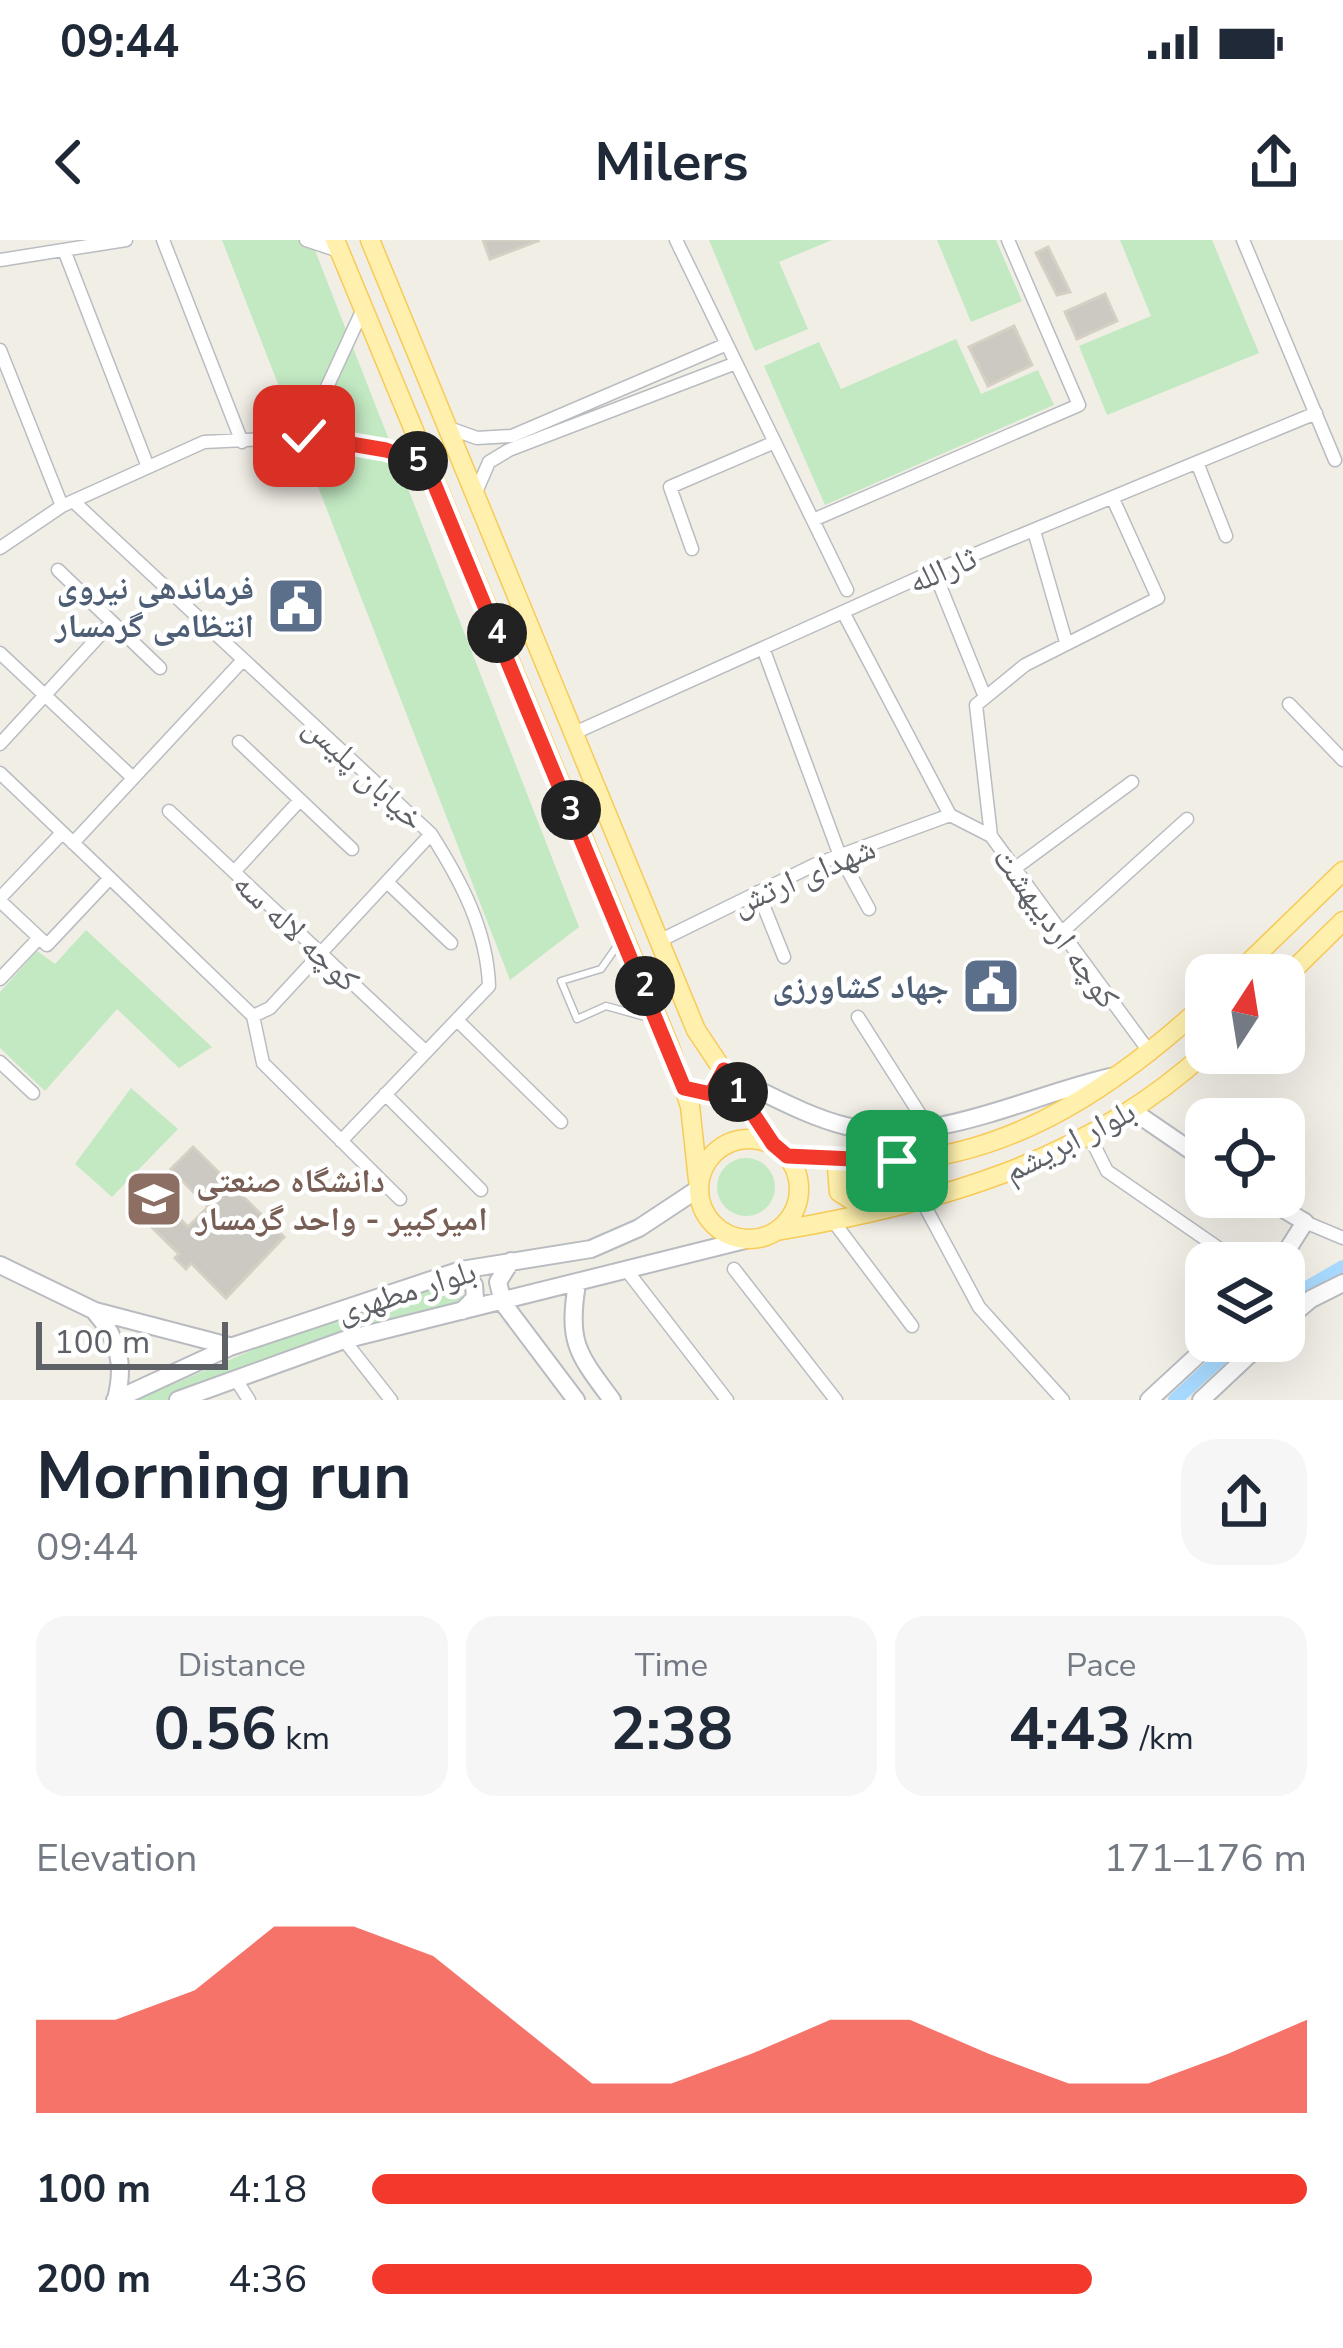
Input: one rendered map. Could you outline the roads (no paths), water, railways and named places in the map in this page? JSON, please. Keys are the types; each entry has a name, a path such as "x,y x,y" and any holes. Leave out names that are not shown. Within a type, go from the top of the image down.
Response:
{"main road":[{"path":"338,246 659,1021 684,1088 698,1185 714,1226 745,1240 777,1231 797,1204 796,1171 696,1030 370,240"},
{"path":"1258,954 1343,871"},
{"path":"1305,958 1343,921"},
{"name":"بلوار ابریشم","path":"780,1150 897,1161 970,1150 1072,1106 1150,1054 1185,1022"},
{"name":"بلوار ابریشم","path":"777,1231 981,1184 1090,1137 1133,1111 1185,1069"},
{"path":"684,1088 711,1094 725,1072"},
{"path":"725,1072 846,1126 928,1127 1116,1076"},
{"path":"1133,1111 1185,1147"},
{"path":"698,1185 704,1165 727,1143 742,1138 780,1150"},
{"path":"844,1159 835,1179 839,1192 871,1211"},
{"name":"بلوار مطهری","path":"115,1400 230,1347 461,1270 591,1249 639,1228 698,1185"},
{"path":"1292,1242 1304,1222 1297,1218"},
{"name":"بلوار مطهری","path":"178,1400 344,1340 745,1240"},
{"path":"511,1261 498,1282 503,1303 577,1400"},
{"path":"0,1265 95,1311 230,1347"},
{"path":"461,1270 474,1285 475,1298 461,1312"},
{"path":"1305,1304 1343,1282"},
{"path":"577,1285 571,1322 576,1351 612,1400"},
{"path":"95,1311 117,1343 121,1381 115,1400"},
{"path":"1149,1400 1190,1362"},
{"path":"1201,1400 1242,1362"}],"street":[{"path":"14,240 24,257"},
{"path":"0,260 126,240"},
{"path":"164,240 242,442"},
{"path":"306,240 338,246"},
{"path":"676,240 847,590"},
{"path":"813,520 1079,405 1008,240"},
{"path":"1243,240 1335,460"},
{"path":"64,250 148,467"},
{"path":"304,436 363,309"},
{"path":"474,499 489,462 548,427 727,344"},
{"path":"0,350 67,503"},
{"path":"443,424 463,436 512,436 736,363"},
{"name":"ثارالله","path":"572,734 934,571 1316,413"},
{"path":"0,548 67,503 204,442 304,436 386,450 426,464"},
{"path":"692,549 670,487 775,442"},
{"path":"1198,465 1226,536"},
{"path":"991,836 976,705 1066,642 1158,598 1113,499"},
{"name":"خیابان پلیس","path":"67,503 431,834 460,880 488,957 489,986 341,1141"},
{"path":"1034,531 1066,642"},
{"path":"58,570 160,668"},
{"path":"934,571 985,697"},
{"path":"843,612 950,815"},
{"path":"0,744 112,622"},
{"path":"763,648 840,856 868,909"},
{"path":"0,653 133,778"},
{"path":"110,878 46,945 0,899 133,778 244,660"},
{"path":"1289,704 1343,760"},
{"path":"238,742 352,849"},
{"path":"0,773 254,1016 262,1063 400,1199"},
{"path":"1014,869 1132,782"},
{"path":"234,872 300,800"},
{"name":"کوچه لاله سه","path":"169,811 426,1052"},
{"name":"کوچه اردیبهشت","path":"950,815 991,836 1150,1054"},
{"name":"شهدای ارتش","path":"659,941 840,856 950,815"},
{"path":"1061,933 1187,819"},
{"path":"254,1016 270,1008 431,834"},
{"path":"387,882 451,943"},
{"path":"758,892 784,957"},
{"path":"0,979 39,938"},
{"path":"858,1017 928,1127"},
{"path":"457,1020 561,1122"},
{"path":"0,1062 33,1093"},
{"path":"386,1094 482,1190"},
{"path":"1090,1137 1107,1172 1209,1242"},
{"path":"922,1199 979,1307 1064,1400"},
{"path":"832,1221 912,1326"},
{"path":"1304,1222 1343,1238"},
{"path":"734,1269 836,1400"},
{"path":"628,1272 727,1400"},
{"path":"344,1340 392,1400"},
{"path":"235,1378 249,1400"}],"lane":[{"path":"624,936 601,969 561,981 566,1000 577,1019 607,1006 659,1021"}],"waterway":[{"path":"1305,1289 1343,1267"},
{"path":"1175,1400 1216,1362"}],"place":[{"name":"فرماندهی نیروی انتظامی گرمسار","path":"296,606"},
{"name":"جهاد کشاورزی","path":"991,986"},
{"name":"دانشگاه صنعتی امیرکبیر - واحد گرمسار","path":"154,1199"}]}
